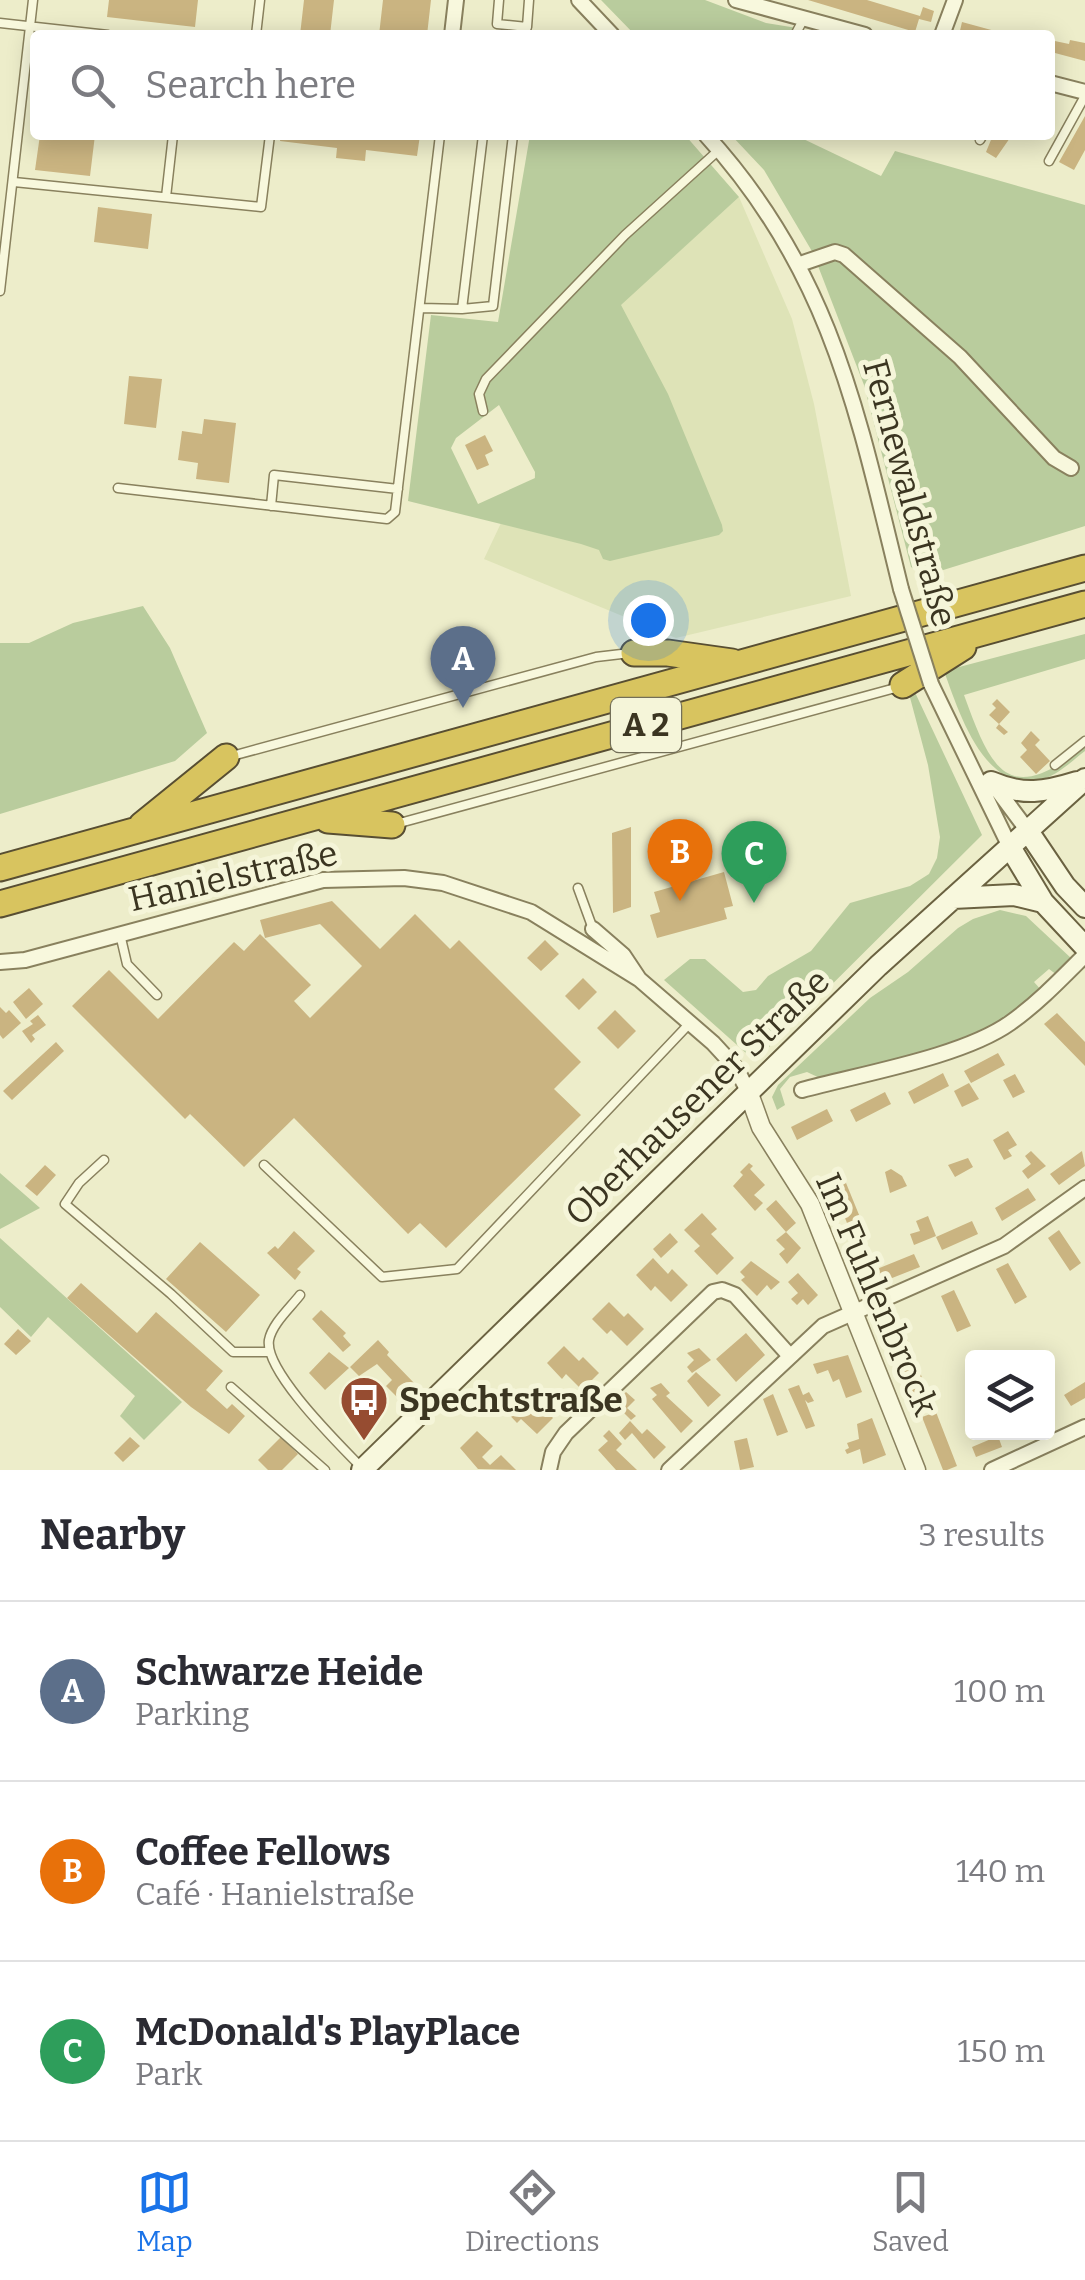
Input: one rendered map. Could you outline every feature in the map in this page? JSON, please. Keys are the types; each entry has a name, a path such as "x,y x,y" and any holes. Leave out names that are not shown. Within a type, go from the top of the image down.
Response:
{"highway":[{"name":"A 2","path":"0,868 1085,568"},
{"name":"A 2","path":"0,904 1085,604"},
{"path":"904,685 984,634"},
{"path":"634,652 742,664"},
{"path":"134,832 226,757"},
{"path":"308,819 392,826"}],"main road":[{"path":"991,782 1013,792 1028,793 1084,780"},
{"name":"Oberhausener Straße","path":"362,1470 748,1091 952,898 1084,780"},
{"path":"1028,831 1085,908"},
{"path":"1010,847 1043,902 1085,947"},
{"path":"952,898 1014,896 1043,902"}],"street":[{"path":"453,30 456,0"},
{"path":"579,0 607,30"},
{"path":"944,30 955,0"},
{"path":"746,2 844,30"},
{"path":"1055,85 1085,94"},
{"name":"Fernewaldstraße","path":"711,140 761,204 800,264 829,327 853,395 901,589 931,684 1010,847"},
{"name":"Fernewaldstraße","path":"800,264 835,252 844,255 960,357 1054,458 1071,468"},
{"name":"Fernewaldstraße","path":"956,739 1028,831"},
{"name":"Hanielstraße","path":"0,962 26,960 323,880 404,878 443,883 532,912 639,978 736,1068 748,1091"},
{"name":"Hanielstraße","path":"594,929 622,955 639,978"},
{"name":"Oberhausener Straße","path":"802,1090 978,1040 1020,1015 1085,955"},
{"name":"Im Fuhlenbrock","path":"748,1091 761,1127 810,1204 916,1470"},
{"path":"671,1469 823,1326 1004,1246 1085,1188"},
{"path":"550,1470 554,1452 566,1432 713,1292 735,1294 789,1355"},
{"path":"992,1470 1085,1427"}],"lane":[{"path":"0,290 33,0"},
{"path":"257,30 260,0"},
{"path":"498,0 496,24 509,30 527,27 529,0"},
{"path":"798,30 803,20"},
{"path":"0,23 65,30"},
{"path":"1048,161 1085,94"},
{"path":"166,197 172,140"},
{"path":"14,182 261,207 269,140"},
{"path":"118,488 387,519 395,512 439,140"},
{"path":"462,309 482,140"},
{"path":"421,308 494,306 513,140"},
{"path":"482,411 480,394 486,379 626,235 720,150"},
{"path":"270,506 274,475 398,489"},
{"path":"226,757 596,658 634,652"},
{"path":"392,826 904,685"},
{"path":"1055,765 1085,741"},
{"path":"578,888 594,929"},
{"path":"120,934 127,964 157,995"},
{"path":"264,1165 382,1277 458,1270 690,1023"},
{"path":"104,1160 79,1183 65,1204 234,1352 270,1352"},
{"path":"300,1296 272,1330 270,1352 307,1412 362,1470"},
{"path":"232,1387 325,1470"}],"green space":[{"path":"601,0 705,0 766,23 797,28 796,30 630,30"},
{"path":"529,140 689,140 739,197 621,305 668,394 723,531 610,561 603,559 599,550 581,544 408,501 431,315 498,322","holes":["499,405 535,478 478,504 451,448 456,438"]},
{"path":"736,140 805,140 881,176 895,151 1085,205 1085,526 924,576 911,567 864,385 813,253 764,170"},
{"path":"739,197 792,319 814,404 851,596 676,638 484,559 501,523 531,530 535,472 553,381 626,299"},
{"path":"143,606 170,648 207,733 175,761 0,814 0,643 29,643 73,623"},
{"path":"1085,634 1085,659 964,695 984,744 1006,772 1020,777 1038,775 1085,746 1085,751 1046,778 1025,781 1007,776 978,749 944,671"},
{"path":"912,686 982,835 755,1061 664,980 690,959 705,959 743,992 756,990 768,976 811,951 850,903 910,886 929,874 937,858 940,837 928,765 908,690"},
{"path":"1000,910 1026,916 1072,959 1057,975 1049,969 1034,982 1042,991 1000,1023 946,1047 824,1080 807,1072 790,1077 780,1089 785,1105 777,1110 772,1097 778,1085 870,998 908,972 958,928"},
{"path":"0,1173 40,1208 0,1229"},
{"path":"0,1238 182,1402 144,1440 120,1416 135,1396 48,1317 31,1337 0,1307"}],"building":[{"path":"109,0 198,0 195,27 107,17"},
{"path":"304,0 334,0 331,30 301,30"},
{"path":"383,0 431,0 428,30 380,30"},
{"path":"808,0 867,0 920,16 923,7 934,11 931,22 919,19 916,30"},
{"path":"962,22 991,30 960,30"},
{"path":"1055,41 1085,43 1085,61 1055,53"},
{"path":"1085,116 1085,150 1074,170 1059,162"},
{"path":"39,140 94,140 90,176 35,170"},
{"path":"419,140 417,156 366,150 365,161 336,158 337,148 280,141"},
{"path":"991,140 1009,140 996,158 986,152"},
{"path":"98,207 152,214 148,249 94,242"},
{"path":"129,376 162,379 156,428 124,424"},
{"path":"204,419 236,423 229,483 196,479 198,463 178,460 182,431 202,434"},
{"path":"485,435 493,451 485,455 489,465 477,470 465,445"},
{"path":"997,699 1010,712 999,724 989,715 996,708 992,704"},
{"path":"1031,731 1040,740 1035,745 1050,761 1036,774 1020,757 1027,750 1021,743"},
{"path":"631,827 631,907 613,913 612,833"},
{"path":"724,872 733,906 724,908 727,919 657,938 650,915 660,912 654,892"},
{"path":"332,901 380,949 415,914 450,949 459,940 581,1062 554,1089 581,1115 446,1248 420,1223 408,1234 294,1118 244,1167 190,1114 185,1119 72,1006 109,970 158,1019 234,942 244,951 260,934 311,985 294,1001 310,1018 362,966 320,924 265,938 260,920"},
{"path":"545,940 559,954 541,971 527,958"},
{"path":"583,978 597,992 579,1010 565,996"},
{"path":"29,988 43,1004 26,1019 13,1002"},
{"path":"0,1007 6,1013 9,1010 21,1023 3,1039 0,1035"},
{"path":"615,1010 636,1031 618,1049 597,1028"},
{"path":"1057,1013 1085,1042 1085,1066 1044,1024"},
{"path":"38,1015 46,1025 32,1035 35,1039 31,1043 22,1031"},
{"path":"56,1042 64,1051 12,1100 3,1091"},
{"path":"998,1053 1005,1065 971,1083 964,1071"},
{"path":"943,1073 949,1086 914,1104 908,1092"},
{"path":"1015,1074 1025,1092 1013,1098 1003,1080"},
{"path":"969,1083 979,1099 962,1107 954,1091"},
{"path":"885,1092 891,1104 856,1122 850,1110"},
{"path":"827,1109 833,1121 797,1140 791,1127"},
{"path":"1008,1131 1017,1145 1008,1150 1012,1156 1004,1160 993,1140"},
{"path":"1031,1151 1046,1166 1028,1179 1022,1171 1031,1164 1025,1156"},
{"path":"1082,1151 1085,1166 1059,1185 1050,1174"},
{"path":"968,1158 973,1167 955,1177 948,1165"},
{"path":"749,1163 765,1185 754,1195 763,1203 755,1211 733,1186"},
{"path":"45,1165 56,1175 37,1196 25,1186"},
{"path":"891,1169 902,1176 907,1186 890,1193 885,1172"},
{"path":"844,1178 866,1232 853,1238 831,1183"},
{"path":"1028,1188 1036,1200 1002,1221 995,1208"},
{"path":"776,1200 796,1223 786,1232 766,1209"},
{"path":"702,1213 717,1229 711,1234 734,1258 717,1275 694,1251 700,1246 684,1230"},
{"path":"928,1216 936,1236 914,1245 910,1234 920,1231 916,1221"},
{"path":"972,1221 978,1234 942,1250 936,1237"},
{"path":"1059,1230 1081,1263 1070,1271 1048,1238"},
{"path":"294,1231 315,1251 297,1269 301,1272 295,1280 267,1253 275,1246 278,1249"},
{"path":"786,1232 801,1248 787,1264 779,1254 785,1249 776,1240"},
{"path":"670,1233 678,1242 661,1258 653,1249"},
{"path":"200,1242 260,1295 226,1332 166,1279"},
{"path":"914,1254 920,1267 882,1282 877,1269"},
{"path":"653,1258 668,1274 672,1269 688,1285 671,1302 655,1286 651,1291 636,1275"},
{"path":"751,1261 780,1282 771,1290 767,1285 757,1296 741,1280 745,1277 740,1272"},
{"path":"1008,1263 1027,1297 1015,1304 996,1269"},
{"path":"798,1273 818,1295 808,1305 803,1299 797,1305 791,1299 798,1293 788,1282"},
{"path":"81,1283 137,1333 156,1312 223,1371 206,1390 227,1409 232,1404 245,1416 229,1434 191,1407 67,1298"},
{"path":"954,1290 971,1326 957,1332 941,1296"},
{"path":"609,1302 644,1329 627,1346 592,1319"},
{"path":"321,1310 346,1333 343,1336 351,1345 343,1352 312,1319"},
{"path":"18,1329 31,1341 16,1355 4,1344"},
{"path":"746,1333 765,1355 736,1382 716,1359"},
{"path":"905,1333 926,1388 913,1393 891,1338"},
{"path":"378,1340 415,1384 399,1399 386,1386 392,1380 377,1364 359,1376 350,1367"},
{"path":"564,1346 599,1373 582,1390 566,1374 562,1379 547,1363"},
{"path":"699,1348 711,1360 692,1373 687,1367 694,1360 687,1353"},
{"path":"329,1352 349,1368 325,1390 309,1373"},
{"path":"848,1355 862,1392 846,1398 839,1379 833,1382 828,1370 817,1374 813,1364"},
{"path":"696,1372 721,1395 708,1407 687,1381"},
{"path":"1085,1382 1085,1398 1071,1406 1064,1395"},
{"path":"661,1383 670,1393 666,1396 693,1421 681,1433 652,1399 657,1395 650,1388"},
{"path":"799,1385 803,1395 809,1392 814,1401 805,1400 815,1426 806,1429 788,1389"},
{"path":"519,1390 553,1418 537,1434 521,1419 517,1423 502,1407"},
{"path":"626,1392 635,1400 627,1408 636,1416 631,1420 614,1403"},
{"path":"773,1394 788,1432 777,1436 763,1399"},
{"path":"936,1412 957,1466 947,1470 943,1470 922,1417"},
{"path":"872,1418 886,1455 863,1464 860,1449 847,1454 845,1450 849,1448 847,1443 859,1439 857,1424"},
{"path":"630,1421 642,1434 647,1429 666,1447 654,1459 632,1433 625,1440 619,1433"},
{"path":"609,1430 622,1444 616,1450 637,1470 616,1470 598,1450 608,1441 603,1436"},
{"path":"477,1431 493,1446 482,1457 490,1465 501,1455 516,1470 478,1469 460,1448"},
{"path":"130,1437 140,1446 123,1462 114,1453"},
{"path":"281,1437 298,1454 282,1470 268,1470 258,1460"},
{"path":"747,1438 754,1467 740,1470 734,1441"},
{"path":"999,1440 1002,1447 976,1457 972,1447"}],"place":[{"name":"Schwarze Heide","path":"463,708"},
{"name":"Coffee Fellows","path":"680,901"},
{"name":"McDonald's PlayPlace","path":"754,903"},
{"name":"Spechtstraße","path":"364,1442"}]}
